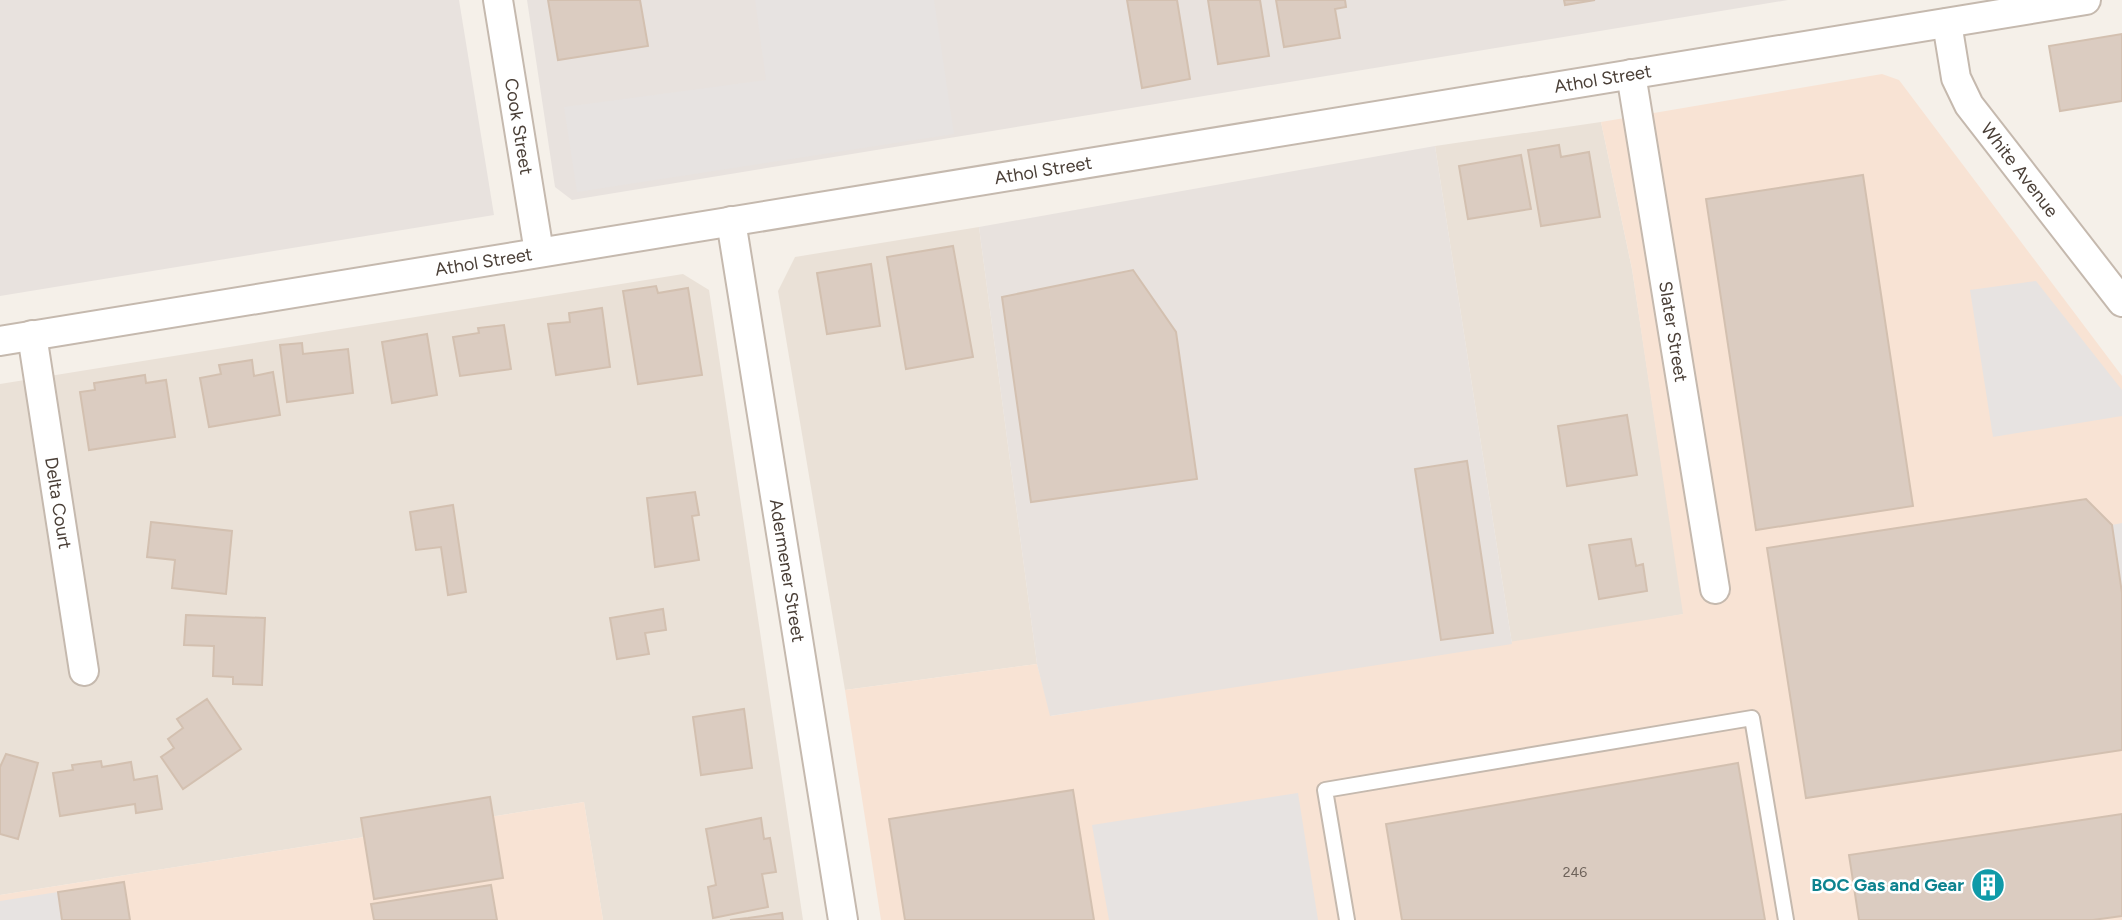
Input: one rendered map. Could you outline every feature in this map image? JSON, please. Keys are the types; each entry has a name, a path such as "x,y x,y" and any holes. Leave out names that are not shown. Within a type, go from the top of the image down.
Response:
{"street":[{"name":"Cook Street","path":"498,0 539,252"},
{"name":"Athol Street","path":"0,341 2086,0"},
{"name":"White Avenue","path":"1947,23 1956,78 1969,105 2122,302"},
{"name":"Slater Street","path":"1631,74 1715,589"},
{"name":"Adermener Street","path":"732,221 843,920"},
{"name":"Delta Court","path":"32,335 84,670"}],"lane":[{"path":"1347,920 1325,790 1752,718 1786,920"}],"shaded area":[{"path":"0,0 459,0 494,215 0,296"},
{"path":"527,0 1788,0 572,200 555,187"},
{"path":"755,0 934,0 954,134 577,192 564,107 766,80"},
{"path":"1882,74 1899,80 2122,376 2122,920 881,920 845,690 1037,664 1051,716 1683,614 1632,269 1601,122"},
{"path":"1601,122 1632,269 1684,614 1512,644 1435,146"},
{"path":"1435,146 1512,644 1050,716 1037,664 979,227"},
{"path":"979,227 1037,664 845,690 778,291 795,257"},
{"path":"683,274 709,290 803,920 603,920 584,802 0,895 0,384"},
{"path":"2036,281 2122,390 2122,416 1993,437 1970,290"},
{"path":"2122,523 2122,593 2112,525"},
{"path":"1298,793 1318,920 1109,920 1092,825"},
{"path":"584,802 603,920 0,920 0,895"},
{"path":"58,892 62,920 0,920 0,901"}],"building":[{"path":"548,0 640,0 648,46 558,60"},
{"path":"1127,0 1177,0 1190,79 1142,88"},
{"path":"1208,0 1260,0 1269,56 1218,64"},
{"path":"1276,0 1345,0 1346,7 1335,9 1340,38 1284,47"},
{"path":"1564,0 1595,0 1565,5"},
{"path":"2122,34 2122,101 2060,111 2049,46"},
{"path":"1559,145 1561,157 1589,152 1600,217 1541,226 1528,150"},
{"path":"1521,155 1531,209 1468,219 1459,166"},
{"path":"1863,175 1913,506 1756,530 1706,199"},
{"path":"953,246 973,357 906,369 887,257"},
{"path":"871,264 880,326 827,334 817,273"},
{"path":"1133,270 1176,332 1197,479 1031,502 1002,297"},
{"path":"656,286 658,293 688,288 702,375 638,384 623,291"},
{"path":"602,308 610,367 556,375 548,324 570,322 569,313"},
{"path":"504,325 511,369 460,376 453,337 479,333 478,328"},
{"path":"427,334 437,395 392,403 382,342"},
{"path":"302,343 303,354 348,349 353,393 287,402 280,345"},
{"path":"252,360 254,376 273,372 280,415 209,427 200,378 221,374 219,365"},
{"path":"145,375 146,383 166,380 175,437 89,450 80,392 95,390 94,383"},
{"path":"1627,415 1637,475 1567,486 1558,426"},
{"path":"1467,461 1493,633 1441,640 1415,469"},
{"path":"695,492 699,515 692,516 699,560 655,567 647,498"},
{"path":"2086,499 2112,525 2122,593 2122,750 1806,798 1767,548"},
{"path":"453,505 466,592 448,595 441,547 416,550 410,512"},
{"path":"151,522 232,531 226,594 172,588 175,560 147,557"},
{"path":"1631,539 1636,566 1643,564 1647,591 1599,599 1589,545"},
{"path":"663,609 666,630 645,633 649,654 617,659 610,618"},
{"path":"186,615 265,618 262,685 233,684 233,677 213,676 214,646 184,645"},
{"path":"207,699 241,749 183,789 161,757 174,748 168,739 183,728 177,719"},
{"path":"744,709 752,768 701,775 693,717"},
{"path":"6,754 38,763 18,839 0,834 0,767"},
{"path":"101,761 102,767 131,762 134,780 157,776 162,809 136,813 135,804 60,816 53,773 73,770 72,765"},
{"path":"1738,763 1765,920 1402,920 1386,824"},
{"path":"1073,790 1094,920 905,920 889,819"},
{"path":"490,797 503,878 374,899 361,818"},
{"name":"BOC Gas and Gear","path":"2122,814 2122,916 2093,920 1859,920 1849,855"},
{"path":"761,818 764,839 770,838 776,872 762,874 768,907 713,918 708,887 716,885 706,829"},
{"path":"124,882 130,920 62,920 58,892"},
{"path":"491,885 497,920 374,920 371,904"},
{"path":"782,913 783,920 730,920 748,918"}],"place":[{"name":"BOC Gas and Gear","path":"1988,885"}]}
